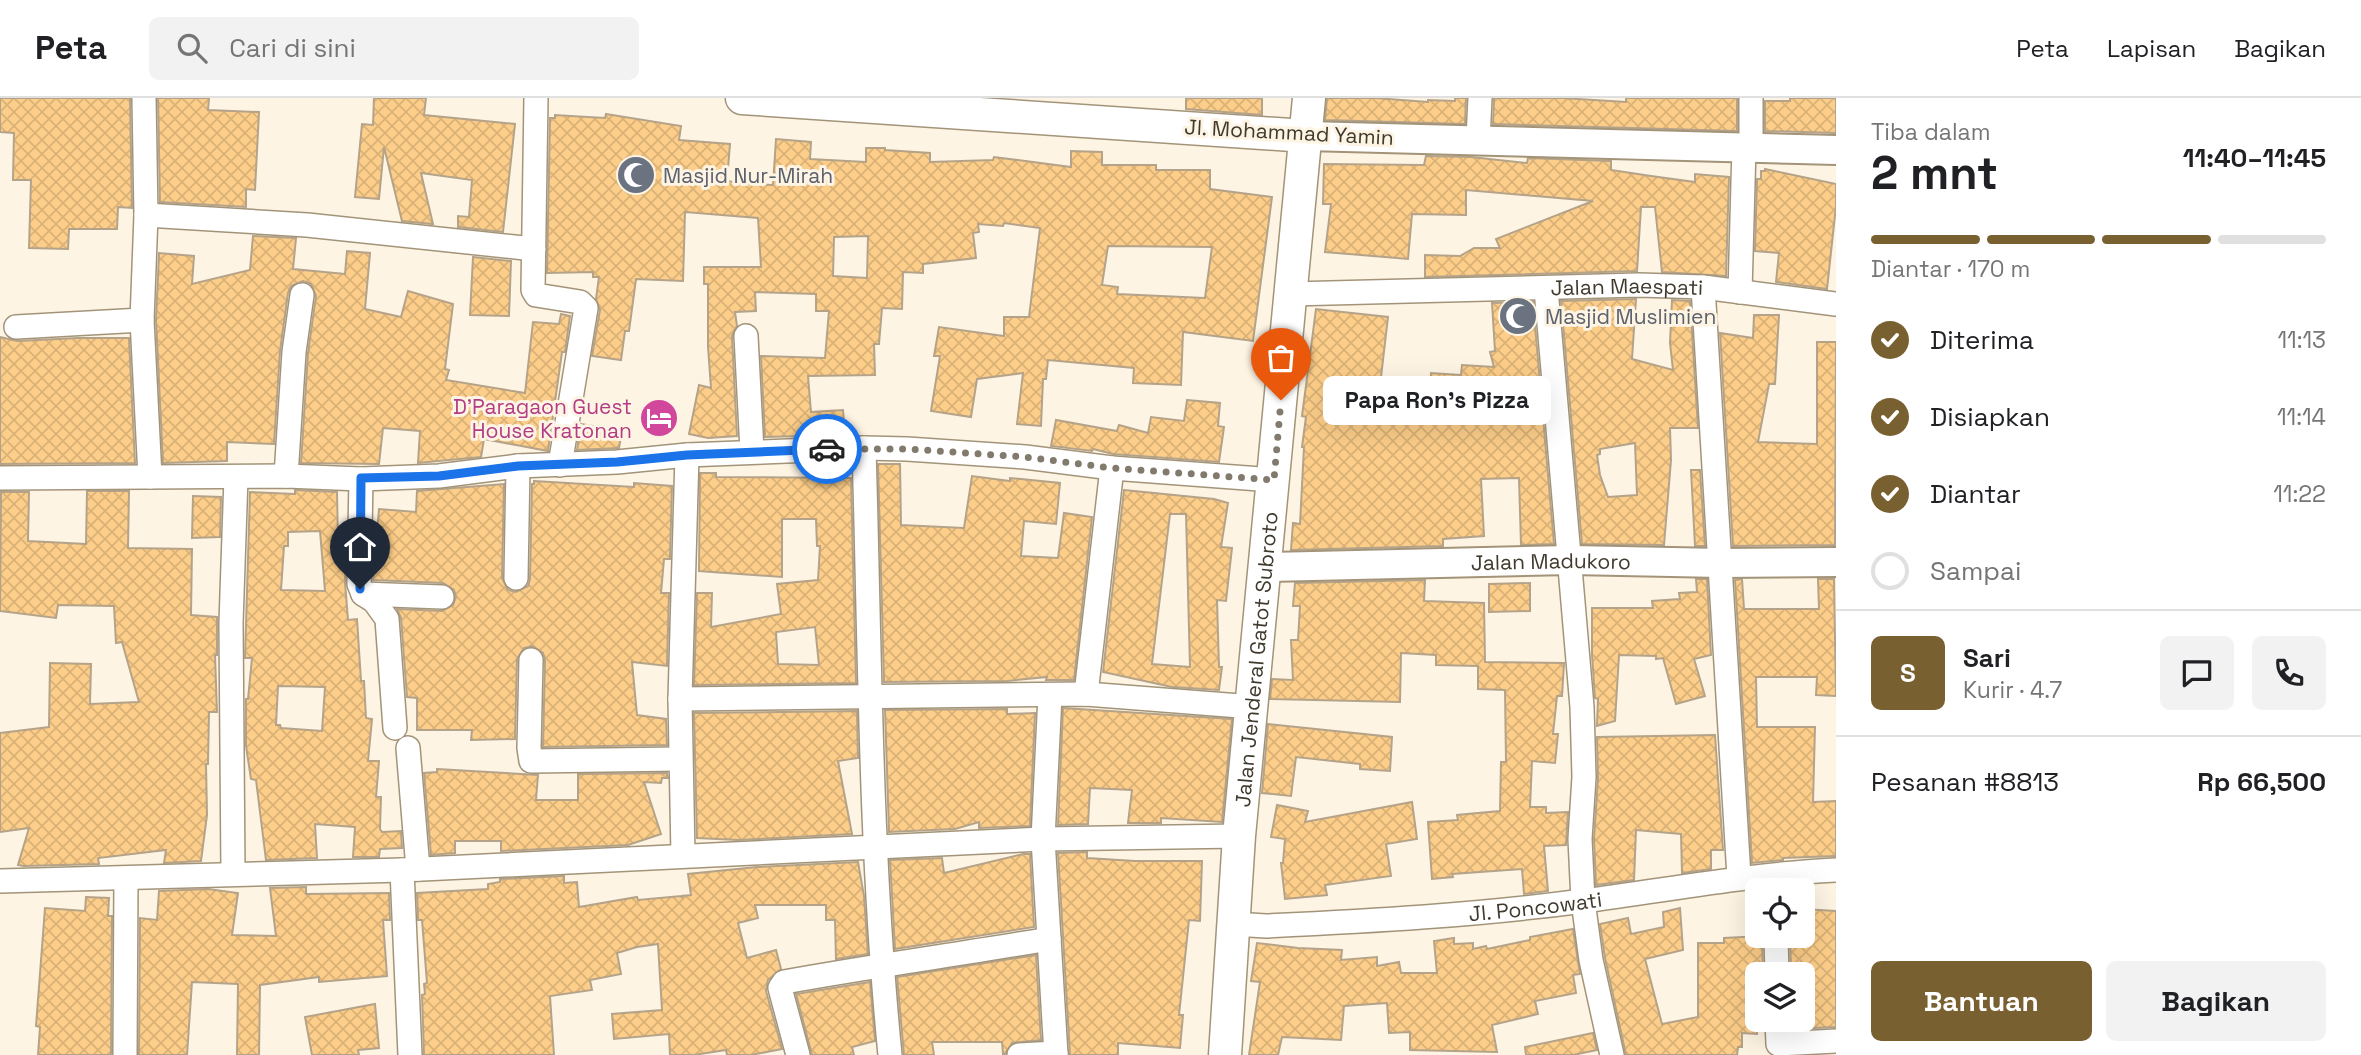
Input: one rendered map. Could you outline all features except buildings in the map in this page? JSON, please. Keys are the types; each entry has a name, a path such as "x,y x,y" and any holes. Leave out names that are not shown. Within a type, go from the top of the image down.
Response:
{"main road":[{"name":"Jl. Mohammad Yamin","path":"742,98 991,106 1306,136"},
{"name":"Jalan Jenderal Gatot Subroto","path":"1225,1055 1239,836 1309,98"}],"street":[{"path":"144,98 146,215 142,320 150,477"},
{"path":"537,98 532,288 534,294 580,302 586,308 560,465"},
{"path":"1478,139 1480,98"},
{"path":"1740,292 1751,98"},
{"name":"Jl. Mohammad Yamin","path":"1306,136 1836,150"},
{"path":"146,215 307,225 534,249"},
{"name":"Jalan Maespati","path":"1291,295 1639,285 1703,287 1836,304"},
{"path":"1703,287 1739,877"},
{"path":"1546,289 1583,707 1584,777 1580,839 1583,901 1591,960 1612,1055"},
{"path":"286,476 294,352 302,295"},
{"path":"16,327 142,320"},
{"path":"746,336 752,451"},
{"path":"0,478 439,476 518,466 617,462 752,451 864,448 1025,457 1112,468 1274,480"},
{"path":"864,448 875,847 881,964 890,1055"},
{"path":"683,855 680,699 687,455"},
{"path":"516,579 518,466"},
{"path":"1086,694 1112,468"},
{"path":"233,874 231,623 236,477"},
{"path":"361,478 359,584 363,594 374,601 387,620 395,728"},
{"name":"Jalan Madukoro","path":"1266,567 1571,560 1836,562"},
{"path":"363,594 442,597"},
{"path":"531,660 528,748 531,761 680,760"},
{"path":"680,699 1086,694 1253,707"},
{"path":"1018,1055 1056,1054 1043,839 1050,695"},
{"path":"408,748 410,1055"},
{"path":"0,881 410,870 1043,839 1239,836"},
{"name":"Jl. Poncowati","path":"1796,878 1836,870"},
{"path":"125,1055 126,878"},
{"name":"Jl. Poncowati","path":"1233,924 1266,926 1433,916 1583,901 1746,878"},
{"path":"798,1055 780,988 782,984 881,964 1049,939"},
{"path":"1778,1032 1778,1044 1836,1041"}],"way so far":[{"path":"827,449 908,449 1025,457 1112,468 1274,480 1281,400"}],"place":[{"name":"Masjid Nur-Mirah","path":"636,175"},
{"name":"Masjid Muslimien","path":"1518,316"},
{"name":"Papa Ron's Pizza","path":"1281,400"},
{"name":"D'Paragaon Guest House Kratonan","path":"659,418"}],"route":[{"path":"360,589 361,478 439,476 518,466 617,462 764,450 827,449"}]}
